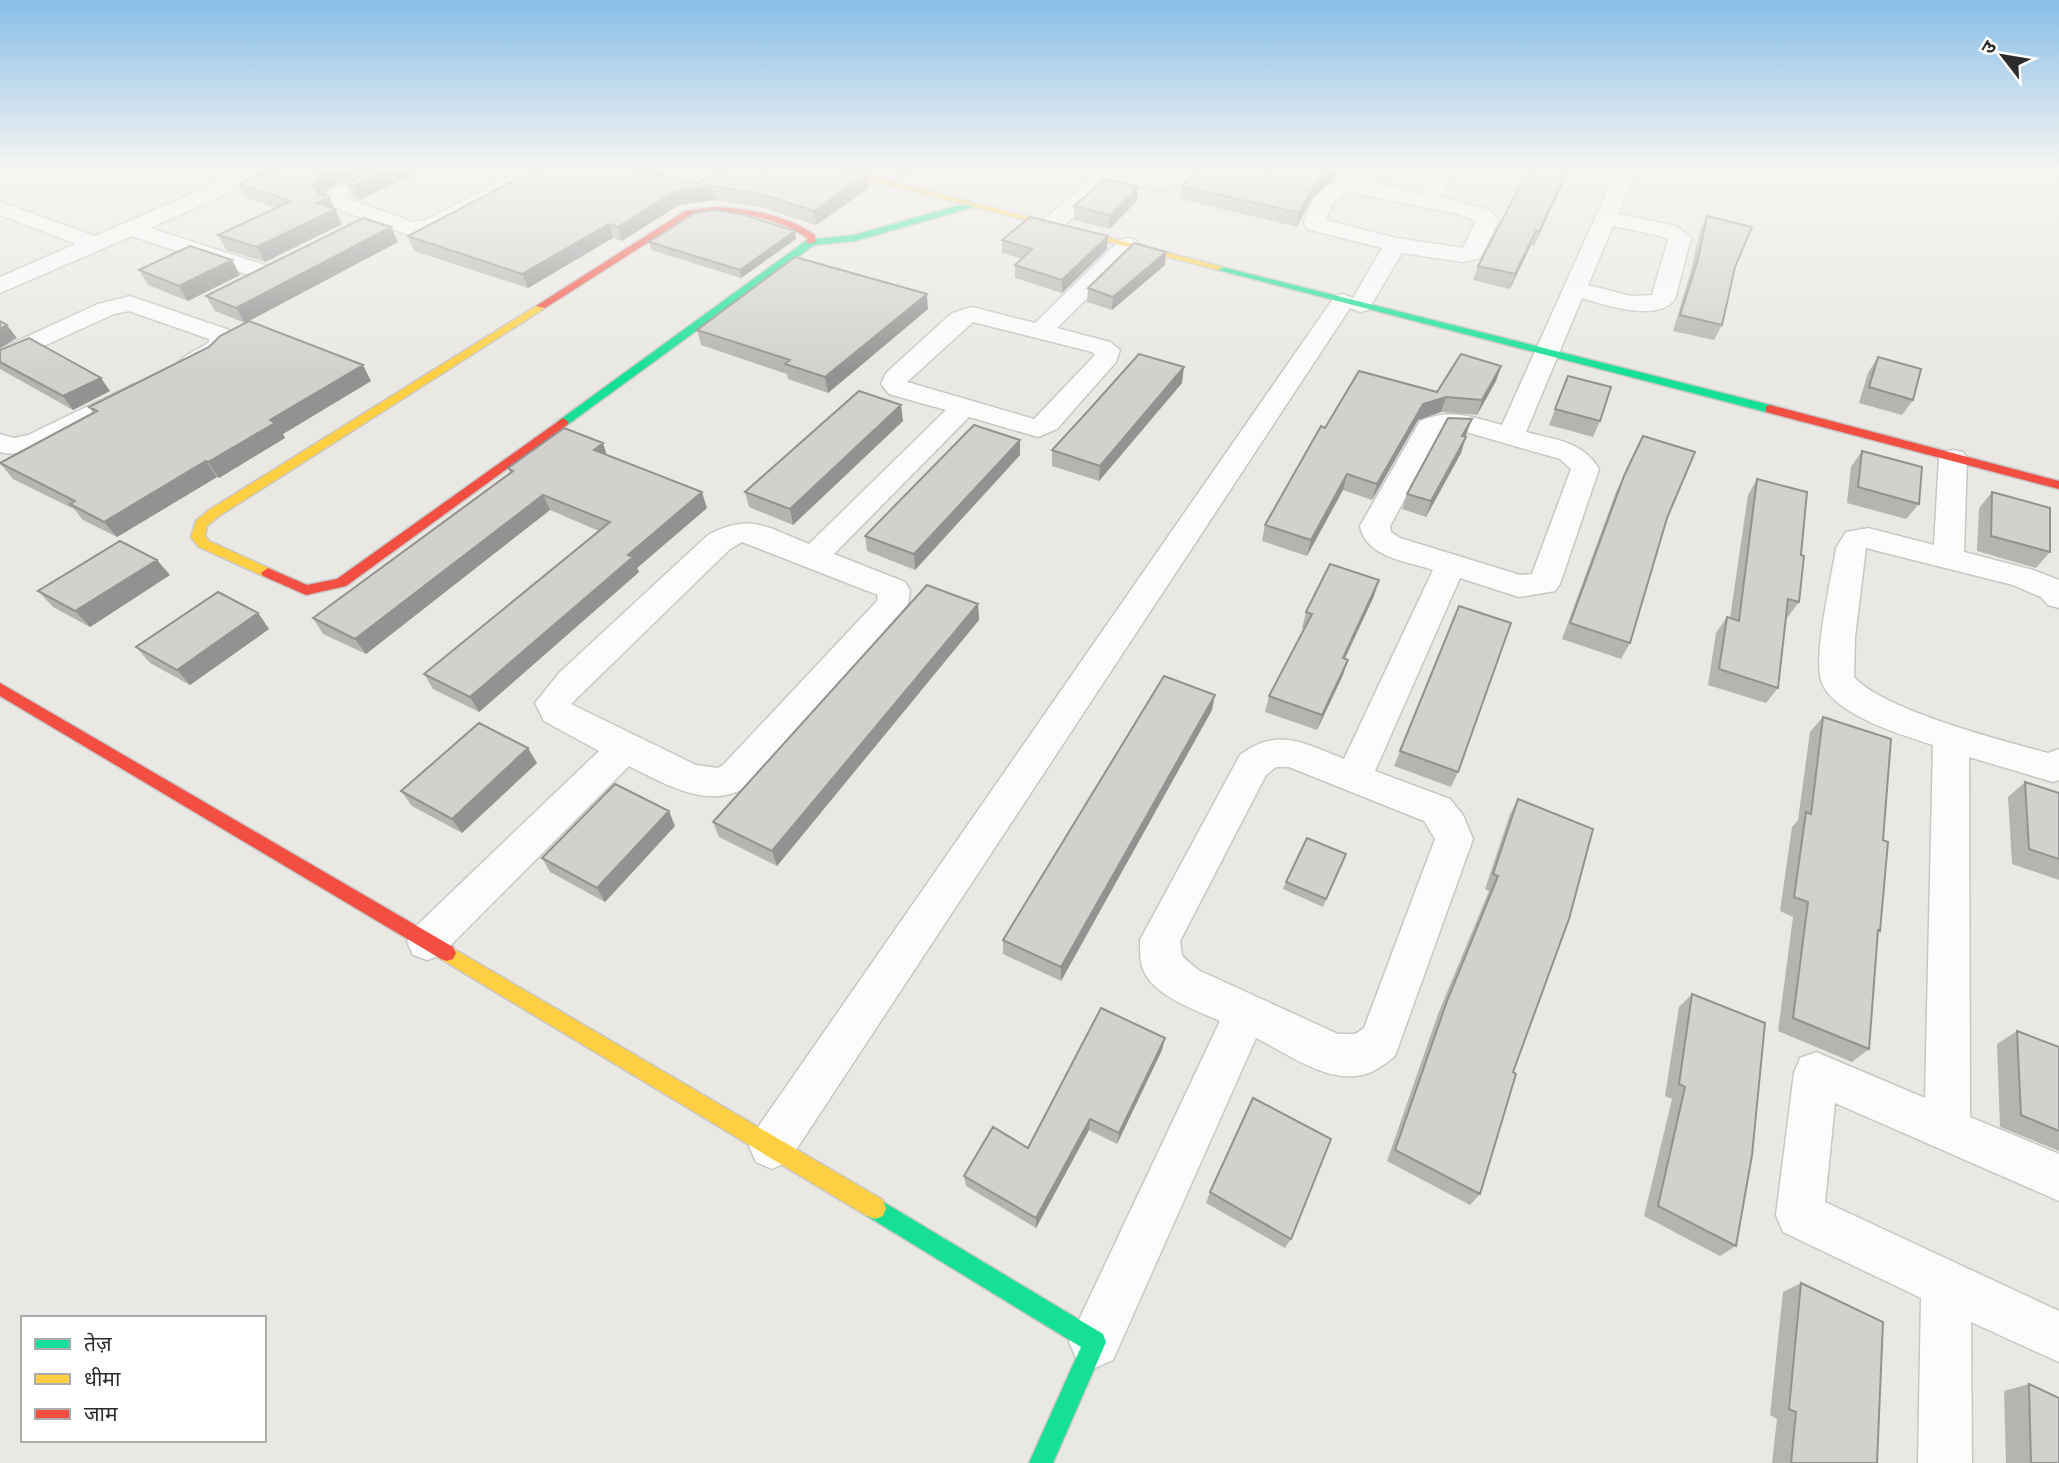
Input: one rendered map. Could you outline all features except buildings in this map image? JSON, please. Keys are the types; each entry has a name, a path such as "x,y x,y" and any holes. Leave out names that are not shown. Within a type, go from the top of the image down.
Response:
{"street":[{"path":"72,235 95,244"},
{"path":"0,286 117,235"},
{"path":"151,235 265,273"},
{"path":"653,235 214,513 201,524 198,537 204,544 306,590 341,583 811,242 865,235"},
{"path":"810,235 811,242"},
{"path":"1091,235 1549,351 2059,485"},
{"path":"1353,235 1453,254 1472,253 1480,235"},
{"path":"1510,436 1598,235"},
{"path":"1576,289 1642,305 1653,305 1663,299 1680,238 1675,235"},
{"path":"1041,331 1128,245"},
{"path":"772,1146 1352,303 1395,245"},
{"path":"232,290 290,261"},
{"path":"0,358 120,304 130,303 187,313 220,335 222,344 208,355 37,441 11,447 0,442"},
{"path":"982,315 1108,351 1107,357 1047,423 1038,429 964,407 898,388 894,384 895,378 961,318 982,315"},
{"path":"814,557 964,407"},
{"path":"1441,422 1460,422 1510,436 1570,453 1579,459 1586,469 1544,584 1519,586 1388,545 1377,537 1375,526 1430,426 1441,422"},
{"path":"1949,558 1953,458"},
{"path":"737,532 751,532 814,557 894,590 892,604 736,775 720,784 701,782 625,748 555,712 552,703 572,681 719,542 737,532"},
{"path":"2059,597 2052,589 2040,583 1949,558 1868,538 1853,543 1836,673 1845,693 1857,701 1951,737 2037,764 2053,768 2059,763"},
{"path":"1354,777 1451,565"},
{"path":"0,689 772,1146 1095,1342"},
{"path":"1947,1129 1951,737"},
{"path":"427,942 625,748"},
{"path":"1268,753 1292,753 1354,777 1437,810 1450,826 1454,839 1380,1042 1360,1055 1336,1055 1183,983 1162,964 1160,940 1253,765 1268,753"},
{"path":"1041,1463 1246,1012"},
{"path":"2059,1178 1816,1073 1800,1215 2059,1337"},
{"path":"1945,1463 1946,1284"}],"traffic: fast":[{"path":"563,422 811,242 865,235"},
{"path":"1218,267 1770,409"},
{"path":"875,1208 1095,1342 1041,1463"}],"traffic: slow":[{"path":"1093,235 1218,267"},
{"path":"268,573 204,544 198,537 201,524 214,513 541,306"},
{"path":"447,953 875,1208"}],"traffic: jam":[{"path":"541,306 653,235"},
{"path":"809,235 812,237 811,242"},
{"path":"1770,409 2059,485"},
{"path":"268,573 306,590 341,583 563,422"},
{"path":"0,689 447,953"}]}
